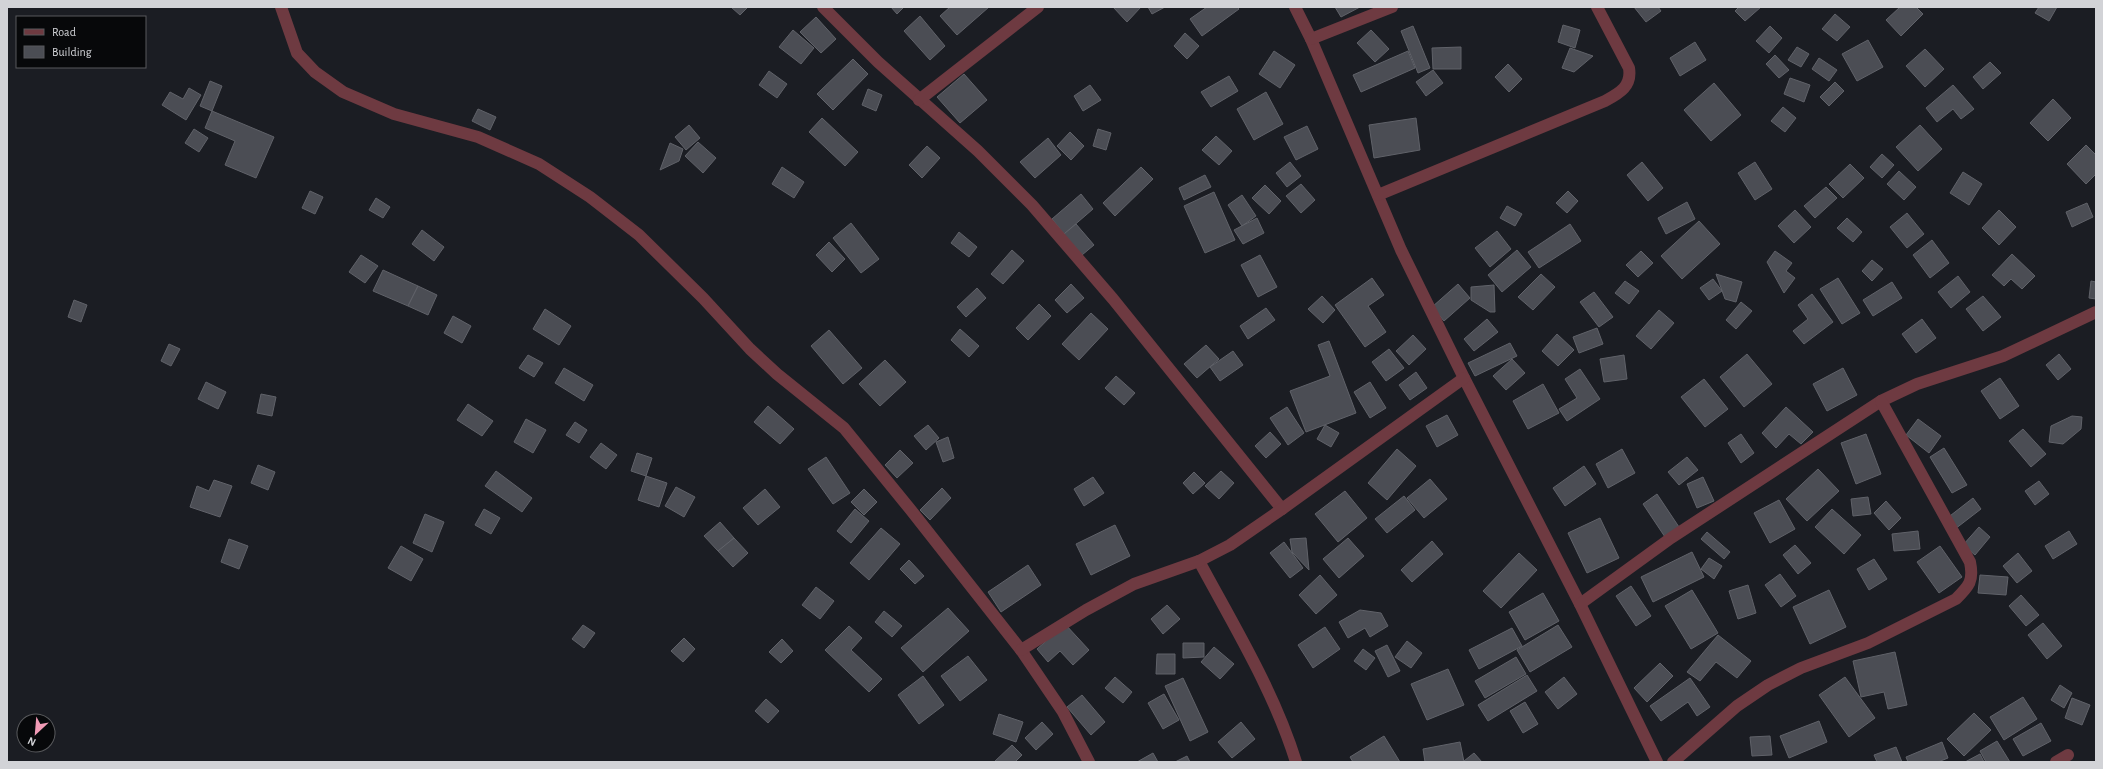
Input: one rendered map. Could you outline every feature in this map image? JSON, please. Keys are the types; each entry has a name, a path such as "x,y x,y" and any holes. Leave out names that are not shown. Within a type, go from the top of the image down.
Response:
{"street":[{"path":"281,7 297,53 315,72 343,92 394,114 478,137 539,164 590,197 639,235 703,298 750,349 777,374 844,428 1021,650 1063,712 1089,762"},
{"path":"823,7 919,100 978,151 1032,205 1113,299 1282,509"},
{"path":"919,100 1038,7"},
{"path":"1295,7 1311,39 1400,250 1580,604 1657,762"},
{"path":"1311,39 1392,7"},
{"path":"1378,195 1605,101 1618,94 1627,86 1630,77 1629,68 1597,7"},
{"path":"1580,604 1671,538 1881,401 1917,384 2003,356 2096,312"},
{"path":"1021,650 1086,610 1134,584 1199,561 1230,545 1464,378"},
{"path":"1672,762 1737,706 1768,685 1801,668 1868,643 1956,599 1966,589 1973,576 1970,562 1881,401"},
{"path":"1199,561 1265,684 1289,738 1296,762"},
{"path":"2056,762 2068,755"}],"building":[{"path":"731,7 748,7 740,15"},
{"path":"891,7 904,7 897,14"},
{"path":"950,7 989,7 957,35 940,16"},
{"path":"1113,7 1141,7 1127,22"},
{"path":"1148,7 1165,7 1152,14"},
{"path":"1207,7 1237,7 1239,9 1202,36 1190,19"},
{"path":"1335,7 1360,7 1341,17"},
{"path":"1634,7 1658,7 1661,11 1646,22"},
{"path":"1739,7 1761,7 1745,21 1735,11"},
{"path":"1900,7 1916,7 1923,14 1901,36 1886,20"},
{"path":"2039,7 2057,7 2049,21 2035,13"},
{"path":"1835,14 1850,27 1837,41 1822,29"},
{"path":"920,16 945,46 930,60 904,31"},
{"path":"816,17 836,39 821,53 800,32"},
{"path":"1563,25 1580,30 1575,48 1558,42"},
{"path":"1413,26 1430,68 1418,73 1401,31"},
{"path":"1770,26 1782,38 1769,53 1756,41"},
{"path":"793,30 814,48 801,64 779,47"},
{"path":"1371,30 1389,49 1375,62 1357,43"},
{"path":"1185,33 1199,46 1187,59 1174,46"},
{"path":"1868,40 1883,67 1857,81 1842,54"},
{"path":"1695,42 1706,60 1680,76 1670,58"},
{"path":"1461,47 1461,69 1433,69 1432,48"},
{"path":"1797,47 1809,54 1801,67 1788,60"},
{"path":"1570,48 1593,56 1574,72 1562,68"},
{"path":"1925,49 1944,69 1925,87 1906,66"},
{"path":"1274,51 1295,65 1280,88 1259,74"},
{"path":"1408,51 1415,68 1361,92 1353,75"},
{"path":"1775,55 1789,70 1779,78 1766,64"},
{"path":"1819,58 1837,70 1829,81 1812,69"},
{"path":"853,59 868,74 833,110 817,94"},
{"path":"1990,62 2001,73 1983,89 1973,77"},
{"path":"1508,64 1522,79 1509,92 1495,77"},
{"path":"1433,70 1443,83 1426,96 1416,82"},
{"path":"769,71 787,84 777,98 759,85"},
{"path":"964,74 987,100 960,123 937,97"},
{"path":"1229,76 1238,91 1211,107 1201,92"},
{"path":"1790,78 1810,85 1804,102 1784,94"},
{"path":"210,81 222,86 212,111 200,106"},
{"path":"1835,82 1844,91 1829,106 1820,97"},
{"path":"1714,83 1741,115 1711,141 1684,110"},
{"path":"1090,85 1101,100 1083,111 1074,96"},
{"path":"1953,85 1974,109 1961,119 1953,109 1937,122 1926,108"},
{"path":"189,88 201,95 186,120 162,105 170,92 183,99"},
{"path":"868,89 882,95 876,111 862,105"},
{"path":"1266,92 1283,124 1254,140 1237,109"},
{"path":"2053,99 2071,118 2048,141 2030,123"},
{"path":"1783,107 1796,118 1785,132 1771,121"},
{"path":"478,109 496,117 490,130 472,121"},
{"path":"212,111 274,137 256,178 225,165 235,141 205,128"},
{"path":"822,118 858,152 845,166 809,132"},
{"path":"1416,118 1420,150 1374,158 1369,125"},
{"path":"689,125 700,138 686,150 675,137"},
{"path":"1920,125 1942,149 1918,171 1896,147"},
{"path":"1307,126 1318,149 1296,160 1284,137"},
{"path":"194,129 208,138 199,152 185,143"},
{"path":"1098,129 1111,133 1106,150 1093,146"},
{"path":"1070,132 1084,146 1071,160 1057,146"},
{"path":"1216,136 1232,151 1219,165 1202,150"},
{"path":"1048,138 1061,155 1035,178 1020,162"},
{"path":"698,142 716,158 703,173 685,156"},
{"path":"670,143 683,149 679,161 660,170"},
{"path":"2086,145 2096,155 2096,174 2086,184 2067,164"},
{"path":"927,146 940,158 922,178 909,165"},
{"path":"1882,154 1894,165 1882,178 1870,167"},
{"path":"1290,162 1301,176 1287,187 1276,173"},
{"path":"1642,162 1663,188 1648,201 1627,175"},
{"path":"1755,162 1772,189 1755,200 1738,173"},
{"path":"1850,164 1864,178 1843,198 1829,184"},
{"path":"782,167 804,182 794,198 772,184"},
{"path":"1141,167 1153,179 1115,216 1103,203"},
{"path":"1899,171 1916,187 1904,200 1887,184"},
{"path":"1963,172 1982,184 1969,205 1950,193"},
{"path":"1205,175 1211,187 1184,200 1179,188"},
{"path":"1301,184 1315,200 1301,213 1286,196"},
{"path":"1265,185 1281,201 1269,214 1252,198"},
{"path":"1826,187 1837,198 1815,218 1804,206"},
{"path":"310,191 323,197 315,214 302,208"},
{"path":"1568,191 1578,201 1567,213 1556,203"},
{"path":"1214,192 1235,240 1205,253 1184,206"},
{"path":"1081,194 1093,209 1064,234 1052,219"},
{"path":"1242,195 1256,216 1242,226 1228,205"},
{"path":"376,198 390,207 383,218 369,210"},
{"path":"1687,202 1695,219 1666,234 1658,218"},
{"path":"2087,203 2093,217 2072,227 2066,212"},
{"path":"1507,206 1522,214 1515,226 1500,218"},
{"path":"1795,210 1811,227 1794,243 1778,226"},
{"path":"1999,210 2016,227 1999,245 1982,228"},
{"path":"1907,213 1924,234 1907,248 1890,227"},
{"path":"1257,218 1264,233 1243,244 1234,230"},
{"path":"1847,218 1862,232 1853,242 1837,228"},
{"path":"1699,221 1720,244 1682,279 1661,256"},
{"path":"851,223 879,259 861,273 833,238"},
{"path":"1076,224 1094,245 1082,255 1064,234"},
{"path":"1570,224 1581,241 1539,268 1528,252"},
{"path":"422,230 444,247 434,261 412,244"},
{"path":"1497,231 1511,249 1490,267 1475,248"},
{"path":"959,232 977,247 969,257 951,243"},
{"path":"1932,240 1949,263 1930,278 1913,255"},
{"path":"829,242 845,259 832,272 816,255"},
{"path":"1012,250 1024,261 1003,284 991,274"},
{"path":"1517,250 1531,267 1502,292 1488,275"},
{"path":"1641,251 1653,263 1638,277 1626,265"},
{"path":"1775,251 1792,263 1786,271 1795,278 1784,293 1767,262"},
{"path":"2012,254 2035,276 2022,289 2011,279 2004,286 1992,275"},
{"path":"361,255 378,266 365,283 349,272"},
{"path":"1260,255 1277,287 1258,297 1241,265"},
{"path":"1872,260 1883,269 1872,281 1862,271"},
{"path":"383,270 418,286 408,306 373,291"},
{"path":"1541,274 1555,287 1533,310 1518,297"},
{"path":"1716,274 1742,282 1736,302 1725,299"},
{"path":"1958,276 1970,292 1951,308 1938,292"},
{"path":"1372,278 1384,295 1368,306 1386,332 1365,347 1335,305"},
{"path":"1838,278 1860,313 1842,324 1820,289"},
{"path":"1713,279 1722,291 1709,300 1700,288"},
{"path":"1625,281 1639,291 1629,304 1615,293"},
{"path":"2091,281 2096,282 2096,299 2089,298"},
{"path":"1892,282 1902,298 1873,316 1863,300"},
{"path":"1071,284 1084,298 1067,313 1055,300"},
{"path":"1458,284 1470,298 1444,321 1432,307"},
{"path":"1494,285 1495,312 1490,312 1471,300 1471,287"},
{"path":"418,286 437,295 428,315 408,306"},
{"path":"977,288 986,298 966,317 957,307"},
{"path":"1594,292 1613,317 1599,327 1580,302"},
{"path":"1812,294 1833,322 1804,344 1793,331 1808,319 1798,305"},
{"path":"1322,296 1335,310 1323,323 1308,309"},
{"path":"1983,296 2001,317 1983,331 1966,309"},
{"path":"74,300 87,305 81,322 68,317"},
{"path":"1741,302 1752,311 1736,329 1726,320"},
{"path":"1039,304 1051,316 1028,340 1016,328"},
{"path":"1266,308 1275,320 1248,339 1240,326"},
{"path":"545,309 571,326 559,345 533,329"},
{"path":"1659,310 1674,323 1651,349 1636,336"},
{"path":"1091,313 1108,329 1079,360 1062,344"},
{"path":"453,316 471,326 462,343 444,333"},
{"path":"1487,319 1498,332 1474,351 1464,339"},
{"path":"1922,319 1936,338 1916,353 1902,334"},
{"path":"1597,328 1603,344 1579,353 1573,337"},
{"path":"960,329 979,346 969,357 951,340"},
{"path":"829,330 862,368 843,384 811,346"},
{"path":"1557,334 1574,350 1558,366 1542,351"},
{"path":"1413,335 1426,349 1409,365 1396,351"},
{"path":"1329,341 1356,413 1306,432 1290,391 1330,376 1318,345"},
{"path":"1510,343 1517,356 1475,376 1468,363"},
{"path":"169,344 180,349 171,366 161,361"},
{"path":"1206,345 1219,359 1197,378 1184,364"},
{"path":"1389,349 1404,368 1386,381 1372,362"},
{"path":"1233,351 1243,365 1220,381 1210,367"},
{"path":"1747,354 1772,384 1744,407 1720,377"},
{"path":"2059,354 2071,369 2058,380 2046,365"},
{"path":"528,355 543,363 534,377 519,368"},
{"path":"1624,355 1627,379 1604,382 1600,359"},
{"path":"1512,359 1525,373 1506,390 1493,376"},
{"path":"885,360 906,382 880,406 859,384"},
{"path":"564,368 593,385 584,401 555,383"},
{"path":"1843,368 1857,395 1827,411 1813,384"},
{"path":"1580,369 1600,399 1567,421 1559,409 1577,398 1565,379"},
{"path":"1416,372 1427,388 1410,400 1399,385"},
{"path":"1116,376 1135,393 1124,405 1105,388"},
{"path":"2000,378 2019,406 2000,419 1981,391"},
{"path":"1704,379 1728,409 1705,427 1681,397"},
{"path":"206,382 226,392 218,409 198,399"},
{"path":"1370,382 1386,408 1370,418 1354,392"},
{"path":"1543,384 1559,413 1528,429 1513,401"},
{"path":"261,394 276,397 272,416 257,413"},
{"path":"468,404 493,421 482,436 457,420"},
{"path":"768,406 794,429 780,444 754,422"},
{"path":"1287,407 1304,433 1288,445 1270,418"},
{"path":"1786,407 1813,432 1801,444 1789,434 1776,448 1762,433"},
{"path":"1447,415 1458,435 1437,447 1426,426"},
{"path":"2072,416 2082,417 2081,429 2063,444 2049,442 2051,426"},
{"path":"526,419 546,430 533,453 514,442"},
{"path":"1918,419 1941,436 1929,453 1906,435"},
{"path":"575,422 587,430 579,443 566,435"},
{"path":"928,425 939,438 926,450 914,436"},
{"path":"1325,425 1339,433 1331,447 1317,439"},
{"path":"2023,429 2046,454 2031,467 2009,441"},
{"path":"1270,432 1281,444 1266,458 1255,446"},
{"path":"1741,434 1754,453 1741,463 1728,443"},
{"path":"1866,434 1881,474 1856,484 1841,443"},
{"path":"948,437 954,458 943,462 936,442"},
{"path":"601,443 617,455 606,469 590,457"},
{"path":"1944,448 1967,485 1952,493 1930,457"},
{"path":"1397,449 1416,466 1387,500 1368,483"},
{"path":"1622,449 1635,473 1608,488 1596,464"},
{"path":"900,450 913,463 897,478 885,465"},
{"path":"637,453 652,458 646,476 631,471"},
{"path":"826,457 850,493 833,504 808,469"},
{"path":"1687,457 1698,470 1679,485 1668,472"},
{"path":"258,465 275,472 268,490 251,483"},
{"path":"1584,466 1596,484 1565,506 1553,488"},
{"path":"1818,469 1839,491 1807,521 1786,499"},
{"path":"496,471 532,498 522,512 485,486"},
{"path":"1221,471 1234,483 1219,499 1205,486"},
{"path":"1194,472 1205,483 1193,494 1183,483"},
{"path":"646,476 667,483 659,507 638,500"},
{"path":"1093,477 1104,493 1084,506 1074,489"},
{"path":"1703,477 1714,501 1697,508 1687,484"},
{"path":"1430,479 1447,499 1424,518 1407,498"},
{"path":"214,480 232,486 220,517 190,507 197,486 209,491"},
{"path":"2039,481 2049,494 2035,505 2025,491"},
{"path":"676,487 695,497 684,517 665,506"},
{"path":"942,488 951,498 930,520 920,510"},
{"path":"765,489 780,507 758,525 743,508"},
{"path":"864,489 877,502 864,515 851,502"},
{"path":"1345,491 1367,518 1338,542 1315,514"},
{"path":"1657,494 1679,527 1665,537 1643,504"},
{"path":"1404,496 1415,510 1387,533 1375,519"},
{"path":"1868,497 1871,514 1853,516 1851,499"},
{"path":"1973,498 1981,509 1955,529 1946,519"},
{"path":"1779,500 1795,529 1770,543 1754,513"},
{"path":"1886,501 1901,518 1889,530 1874,513"},
{"path":"484,509 500,518 491,534 475,525"},
{"path":"855,509 869,521 851,543 837,531"},
{"path":"1832,509 1861,535 1844,554 1815,527"},
{"path":"425,514 444,522 432,552 413,543"},
{"path":"1600,518 1619,558 1587,573 1568,533"},
{"path":"720,522 734,538 718,551 704,536"},
{"path":"1115,525 1130,556 1091,575 1076,544"},
{"path":"1979,527 1990,537 1975,555 1963,545"},
{"path":"881,528 900,544 869,580 850,563"},
{"path":"1918,531 1920,549 1894,551 1892,534"},
{"path":"2069,531 2077,544 2053,559 2045,546"},
{"path":"1707,532 1730,552 1724,559 1701,539"},
{"path":"734,538 748,553 733,567 718,551"},
{"path":"1306,538 1309,570 1292,552 1290,539"},
{"path":"1348,538 1364,556 1339,578 1323,559"},
{"path":"229,539 248,546 239,569 221,562"},
{"path":"1432,541 1443,554 1412,582 1401,570"},
{"path":"1284,542 1303,568 1290,578 1270,553"},
{"path":"1795,545 1811,563 1798,574 1783,555"},
{"path":"401,546 423,559 411,581 388,568"},
{"path":"1940,546 1962,577 1939,593 1917,562"},
{"path":"1692,552 1704,577 1653,602 1641,577"},
{"path":"1519,553 1537,570 1501,608 1483,591"},
{"path":"2018,553 2032,571 2017,583 2003,566"},
{"path":"1709,558 1722,566 1714,579 1701,569"},
{"path":"1874,559 1887,579 1869,590 1857,569"},
{"path":"909,560 924,576 915,584 900,569"},
{"path":"1028,565 1041,585 1001,612 988,592"},
{"path":"1780,574 1796,596 1781,607 1765,585"},
{"path":"1320,575 1337,595 1316,614 1299,595"},
{"path":"1980,575 2008,577 2006,595 1978,593"},
{"path":"1748,585 1756,613 1738,619 1729,591"},
{"path":"1631,586 1651,616 1636,626 1616,596"},
{"path":"816,587 834,601 820,619 802,605"},
{"path":"1692,590 1718,633 1691,649 1665,606"},
{"path":"1829,590 1846,627 1810,644 1793,607"},
{"path":"1543,593 1559,621 1525,640 1509,612"},
{"path":"2021,595 2039,615 2026,626 2009,606"},
{"path":"1167,605 1180,619 1163,634 1151,619"},
{"path":"948,608 969,631 923,672 901,648"},
{"path":"1360,610 1381,613 1388,626 1370,637 1365,628 1348,638 1339,622"},
{"path":"884,611 902,626 892,637 875,622"},
{"path":"2043,623 2062,646 2047,659 2028,635"},
{"path":"1065,624 1089,650 1073,665 1060,651 1048,662 1037,649"},
{"path":"583,625 595,633 584,648 572,639"},
{"path":"1558,625 1572,647 1530,672 1517,650"},
{"path":"849,626 862,638 851,650 882,679 869,692 825,650"},
{"path":"1325,627 1340,649 1313,668 1298,645"},
{"path":"1512,628 1522,646 1479,669 1469,650"},
{"path":"1718,635 1751,661 1737,678 1716,662 1700,681 1687,672"},
{"path":"684,638 695,649 683,662 671,651"},
{"path":"782,639 793,651 781,663 769,652"},
{"path":"1407,641 1422,653 1411,668 1395,657"},
{"path":"1183,643 1204,643 1204,657 1183,658"},
{"path":"1387,645 1400,671 1388,677 1375,651"},
{"path":"1214,647 1234,664 1220,679 1201,662"},
{"path":"1363,649 1375,658 1366,670 1354,661"},
{"path":"1895,652 1907,705 1888,709 1884,692 1861,697 1853,661"},
{"path":"1157,654 1175,654 1175,674 1156,674"},
{"path":"968,656 987,680 960,701 941,676"},
{"path":"1516,657 1526,674 1485,698 1475,681"},
{"path":"1660,663 1673,676 1647,702 1634,688"},
{"path":"1448,669 1464,705 1427,720 1411,684"},
{"path":"1527,675 1537,691 1488,721 1478,705"},
{"path":"923,676 944,705 919,724 898,695"},
{"path":"1115,677 1132,692 1123,703 1105,688"},
{"path":"1564,677 1577,694 1558,709 1545,692"},
{"path":"1845,677 1875,718 1849,737 1819,695"},
{"path":"1183,678 1208,732 1190,741 1165,686"},
{"path":"1690,678 1710,707 1697,716 1688,702 1661,721 1650,706"},
{"path":"2060,685 2072,693 2064,708 2051,700"},
{"path":"1164,694 1179,720 1163,729 1148,703"},
{"path":"1082,695 1105,722 1091,735 1067,707"},
{"path":"2023,697 2037,719 2004,740 1990,717"},
{"path":"2072,698 2090,705 2082,725 2065,718"},
{"path":"766,699 779,711 768,723 755,711"},
{"path":"1525,702 1538,724 1523,733 1510,711"},
{"path":"1974,713 1991,730 1964,756 1947,739"},
{"path":"999,714 1023,722 1016,742 993,734"},
{"path":"1819,721 1827,742 1789,758 1780,736"},
{"path":"1042,722 1053,734 1036,750 1025,738"},
{"path":"1241,722 1255,739 1232,758 1218,742"},
{"path":"2041,723 2051,741 2023,756 2013,739"},
{"path":"1384,736 1400,762 1353,762 1350,757"},
{"path":"1770,736 1772,755 1752,756 1750,737"},
{"path":"1997,741 2010,762 1986,762 1980,751"},
{"path":"1460,742 1464,762 1425,762 1423,749"},
{"path":"1942,742 1948,758 1938,762 1908,762 1906,757"},
{"path":"1012,745 1022,755 1015,762 994,762"},
{"path":"1896,747 1902,762 1877,762 1874,755"},
{"path":"1153,753 1158,762 1137,762"},
{"path":"1474,753 1482,762 1464,761"},
{"path":"1980,754 1984,762 1965,762"},
{"path":"1187,756 1190,762 1175,762"}]}
